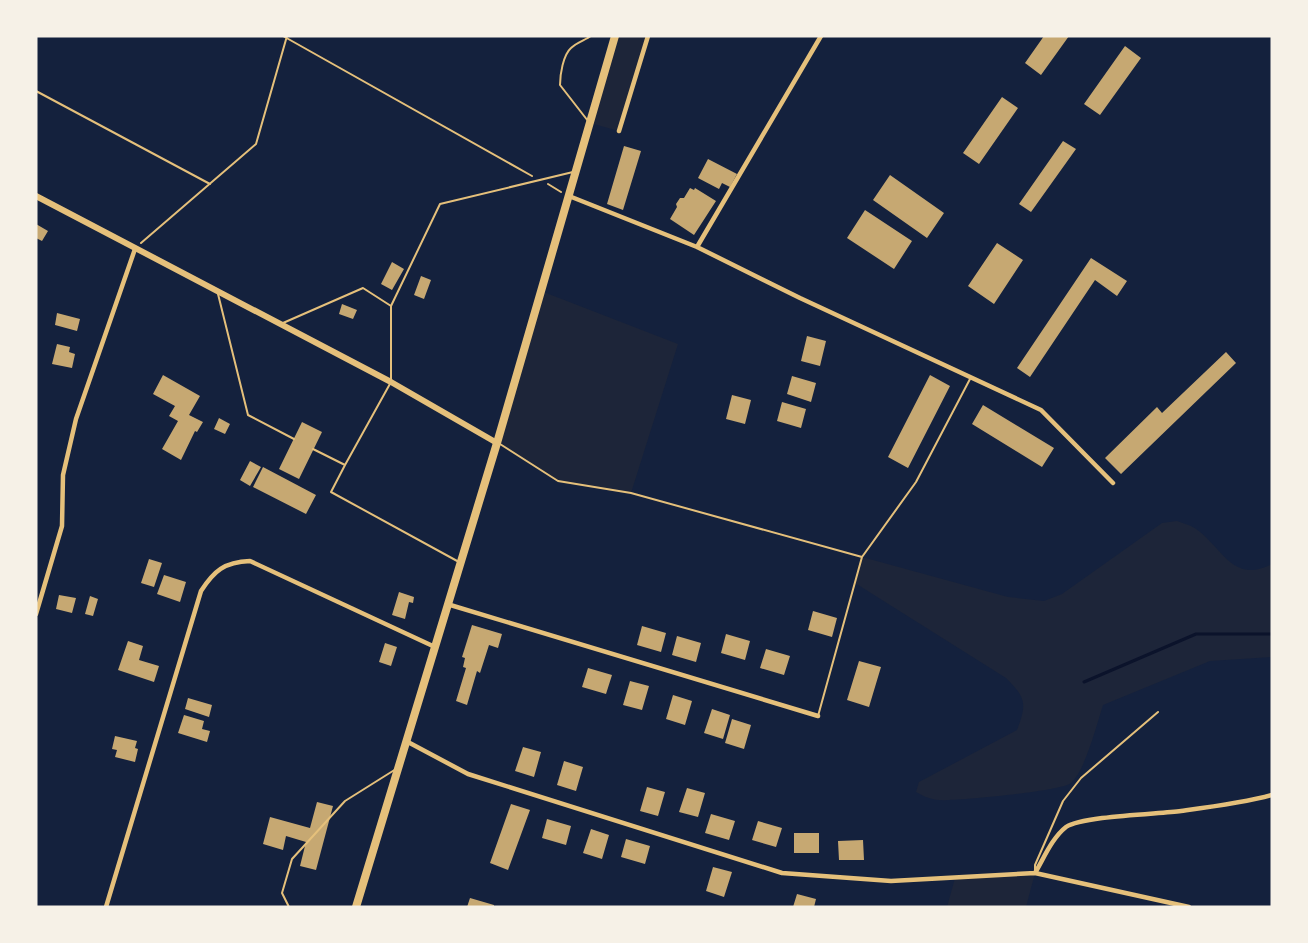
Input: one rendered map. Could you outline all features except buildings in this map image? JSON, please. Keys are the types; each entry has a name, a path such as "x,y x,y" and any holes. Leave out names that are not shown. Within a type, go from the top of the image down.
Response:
{"highway":[{"path":"356,907 497,443 615,36"}],"street":[{"path":"619,131 648,36"},
{"path":"697,247 821,36"},
{"path":"36,196 391,382 497,443"},
{"path":"569,196 697,247 800,298 1041,410 1113,483"},
{"path":"36,614 62,526 63,475 76,419 135,249"},
{"path":"106,907 201,591 222,567 236,561 250,561 435,647"},
{"path":"447,604 818,716"},
{"path":"406,741 468,774 782,873 891,881 1035,873 1189,907"},
{"path":"1035,873 1058,834 1069,825 1097,819 1181,811 1272,795"}],"lane":[{"path":"590,123 560,85 560,79 567,53 591,36"},
{"path":"460,562 331,492 391,382 391,306 440,204 576,171"},
{"path":"281,324 363,288 391,306"},
{"path":"218,291 248,416 294,439"},
{"path":"818,716 862,557 916,482 971,378"},
{"path":"497,443 558,481 631,493 862,557"},
{"path":"313,449 345,465"},
{"path":"1035,873 1035,865 1063,801 1081,778 1158,712"},
{"path":"289,907 282,893 292,859 345,801 399,766"}],"path":[{"path":"135,249 256,144 286,37 569,196"},
{"path":"36,91 210,184"}],"shaded area":[{"path":"615,36 648,36 619,131 590,123"},
{"path":"541,291 678,344 631,493 558,481 497,443"},
{"path":"1177,521 1201,533 1236,566 1246,570 1272,564 1272,657 1210,661 1103,705 1081,768 1071,783 1064,786 1012,794 943,800 931,799 916,792 919,782 1017,730 1023,702 1018,691 1006,678 855,583 862,557 1008,597 1044,601 1062,594 1162,523"},
{"path":"1035,873 1026,907 947,907 955,878"}],"waterway":[{"path":"1084,682 1196,634 1272,634"}]}
